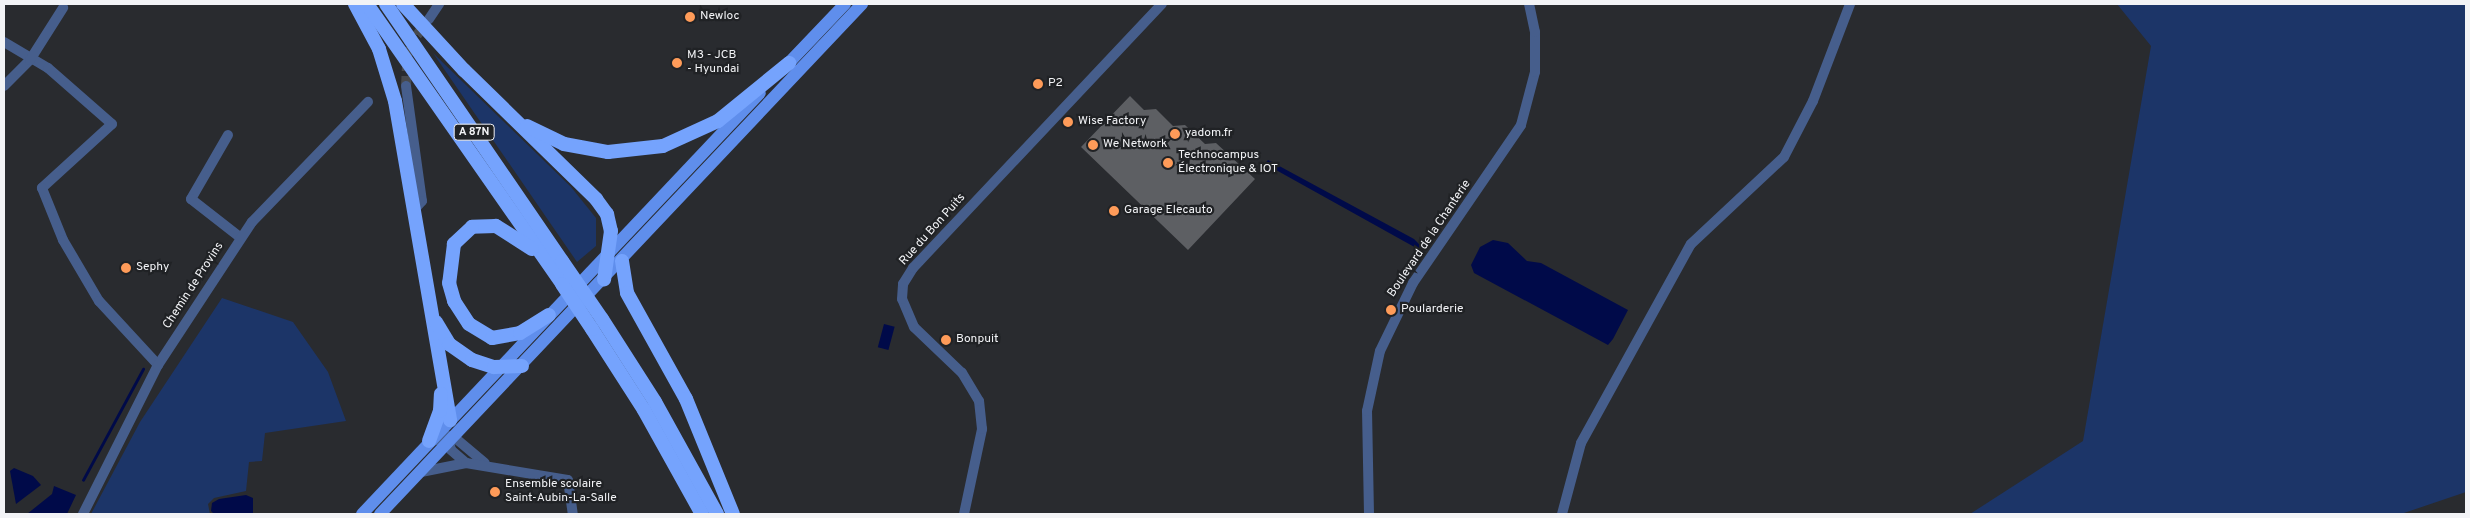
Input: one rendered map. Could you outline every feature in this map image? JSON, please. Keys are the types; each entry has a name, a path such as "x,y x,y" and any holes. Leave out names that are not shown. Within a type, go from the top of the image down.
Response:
{"highway":[{"path":"355,4 368,24 389,80 414,210 450,420"},
{"name":"A 87N","path":"367,4 544,258 558,266"},
{"name":"A 87N","path":"386,4 597,324 656,402 717,514"},
{"path":"403,4 423,19 513,118 596,199 607,214 611,250 604,280"},
{"path":"513,118 579,147 608,152 646,150 702,131 789,63"},
{"path":"544,258 506,230 484,224 472,227 454,244 449,282 454,301 469,324 492,338 520,333 549,315"},
{"path":"622,261 627,293 686,399 733,514"},
{"path":"431,312 456,350 480,363 500,367 522,366"},
{"name":"A 87N","path":"597,324 702,514"},
{"path":"429,441 441,403 440,366"}],"main road":[{"path":"362,514 429,441 845,4"},
{"path":"380,514 622,261 862,4"}],"street":[{"path":"412,4 423,19 438,4"},
{"name":"Rue du Bon Puits","path":"964,514 982,429 979,401 962,373 914,327 902,299 902,284 912,268 1162,4"},
{"name":"Boulevard de la Chanterie","path":"1364,514 1367,411 1380,351 1413,283 1521,125 1536,72 1535,32 1529,4"},
{"path":"1562,514 1580,443 1691,244 1784,157 1813,101 1850,4"},
{"path":"4,86 30,60 63,8"},
{"path":"4,42 30,60 48,68 112,124 42,188 63,240 99,301 158,365"},
{"path":"406,86 422,201 414,210"},
{"name":"Chemin de Provins","path":"83,514 158,365 241,238 264,205 368,102"},
{"path":"228,135 191,199 241,238"},
{"path":"450,420 450,439 466,462"},
{"path":"429,441 450,439 488,464"},
{"path":"421,472 466,462 488,464 568,480 573,514"},
{"name":"Boulevard de la Chanterie","path":"1366,496 1369,514"}],"shaded area":[{"path":"2117,4 2466,4 2466,492 2401,514 1970,514 2083,441 2151,46"},
{"path":"433,53 571,187 596,218 596,246 577,262"},
{"path":"1268,160 1414,239 1421,246 1418,249 1276,170 1262,167"},
{"path":"1493,240 1508,243 1527,261 1541,263 1628,310 1608,345 1474,273 1471,265 1480,247"},
{"path":"222,298 293,322 328,372 346,421 265,433 262,461 249,462 246,491 214,498 208,504 210,514 91,514 140,422"},
{"path":"884,324 895,327 888,350 878,347"},
{"path":"14,468 33,476 41,485 16,504 10,471"},
{"path":"54,486 76,495 67,514 27,514 52,494"},
{"path":"246,495 253,498 253,514 214,514 211,511 212,503 219,499"}],"building":[{"name":"Technocampus Électronique & IOT","path":"1130,96 1144,110 1156,109 1173,126 1185,125 1205,144 1216,143 1255,179 1188,250 1081,147"}],"waterway":[{"path":"83,480 143,369"}],"tunnel":[{"path":"406,86 408,47 427,22"}],"place":[{"name":"Newloc","path":"690,17"},
{"name":"M3 - JCB - Hyundai","path":"677,63"},
{"name":"P2","path":"1038,84"},
{"name":"Wise Factory","path":"1068,122"},
{"name":"yadom.fr","path":"1175,134"},
{"name":"We Network","path":"1093,145"},
{"name":"Technocampus Électronique & IOT","path":"1168,163"},
{"name":"Garage Elecauto","path":"1114,211"},
{"name":"Sephy","path":"126,268"},
{"name":"Poularderie","path":"1391,310"},
{"name":"Bonpuit","path":"946,340"},
{"name":"Ensemble scolaire Saint-Aubin-La-Salle","path":"495,492"}]}
